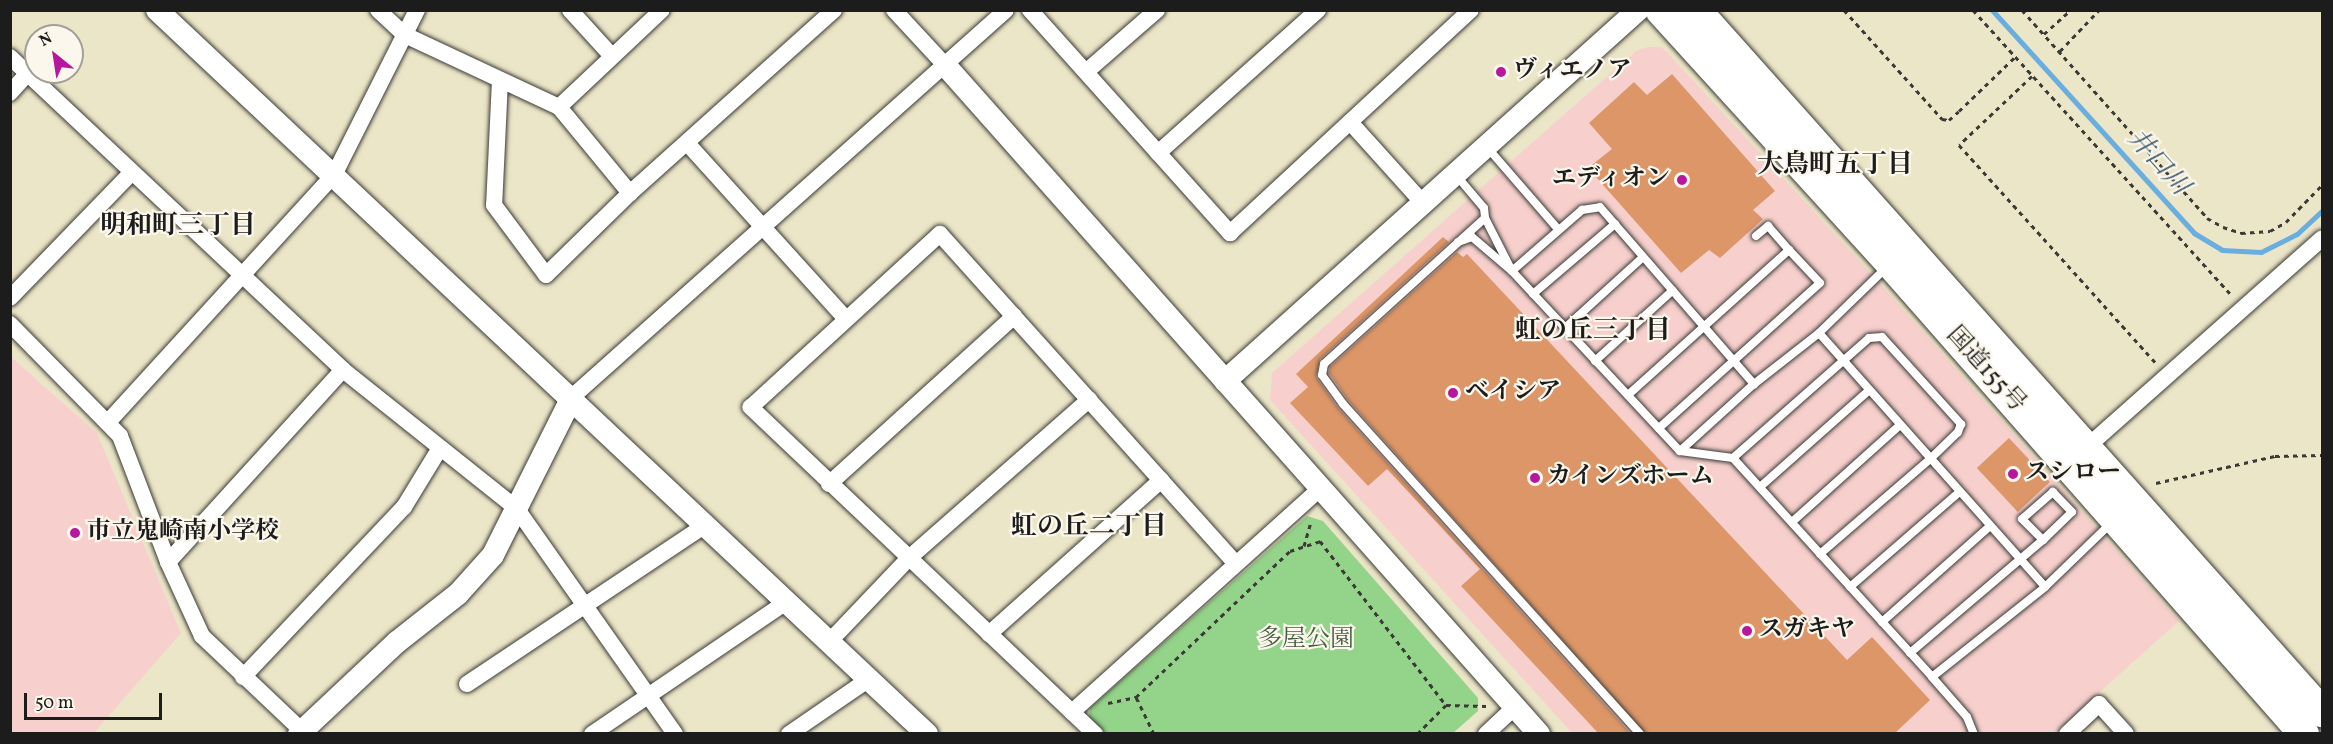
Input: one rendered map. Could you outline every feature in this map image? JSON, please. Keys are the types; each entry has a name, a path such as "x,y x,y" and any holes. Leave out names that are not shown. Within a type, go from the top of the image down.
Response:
{"highway":[{"name":"国道155号","path":"1660,10 2117,518 2304,734"},
{"name":"国道155号","path":"1696,10 2322,712"}],"street":[{"path":"157,10 572,397 704,526 927,734"},
{"path":"378,10 405,35 559,107 630,193"},
{"path":"109,421 243,278 334,175 417,10"},
{"path":"570,10 610,55"},
{"path":"559,107 610,55 662,10"},
{"path":"500,81 494,205 546,275 630,193 834,10"},
{"path":"894,10 1539,734"},
{"path":"10,324 109,421 120,436 168,562 202,636 300,732 397,642 458,594 493,555 572,397 1006,10"},
{"path":"1030,10 1230,233 1471,10"},
{"path":"1087,71 1157,10"},
{"path":"1158,153 1318,10"},
{"path":"1225,381 1638,10"},
{"path":"10,57 24,69"},
{"path":"10,93 24,77"},
{"path":"40,84 343,370 517,509 675,734"},
{"path":"1350,122 1423,202"},
{"path":"687,143 845,318"},
{"path":"10,298 132,172"},
{"path":"1095,734 829,484 751,407 845,318 940,234 1235,563"},
{"path":"2087,447 2322,238"},
{"path":"829,484 1014,316"},
{"path":"168,562 343,370"},
{"path":"829,642 909,558 1089,400"},
{"path":"243,677 404,507 440,448"},
{"path":"989,634 1161,480"},
{"path":"1072,712 1235,563 1320,489"},
{"path":"467,684 704,526"},
{"path":"592,734 786,602"},
{"path":"789,734 869,679"},
{"path":"2067,734 2099,704 2126,734"},
{"path":"1486,734 1515,707"}],"lane":[{"path":"1486,146 1558,229"},
{"path":"1455,174 1484,208 1485,218 1512,272"},
{"path":"1512,272 1582,210 1600,207 1754,384"},
{"path":"1485,218 1324,364 1322,375 1343,404 1640,734"},
{"path":"1533,294 1615,224"},
{"path":"1659,428 1820,283 1768,226 1756,236"},
{"path":"1458,242 1472,237 1512,272 1680,451 1733,458 1967,717 1974,734"},
{"path":"1628,395 1790,250"},
{"path":"1565,327 1643,257"},
{"path":"1680,451 1754,384 1819,333 1890,263"},
{"path":"1595,361 1672,290"},
{"path":"1819,333 1868,392 1989,527 2022,558 2045,587"},
{"path":"1733,458 1869,338 1882,337 1961,424 1958,432 1929,460 1820,554"},
{"path":"1760,487 1868,392"},
{"path":"1792,522 1899,426"},
{"path":"1910,653 2043,540 2072,512 2053,492 2022,519 2043,540"},
{"path":"1850,587 1958,493"},
{"path":"1932,677 2045,587 2117,518"},
{"path":"1882,622 1989,527"}],"path":[{"path":"1844,10 1942,119 1948,120 1959,111 2015,57"},
{"path":"1973,10 2243,309"},
{"path":"2022,10 2207,218 2241,233 2270,231 2286,222 2322,185"},
{"path":"2044,34 2071,10"},
{"path":"2060,51 2099,10"},
{"path":"2032,76 1959,145 2168,375"},
{"path":"2156,483 2275,456 2322,455"},
{"path":"1154,734 1136,697 1290,550 1320,541 1446,705"},
{"path":"1417,734 1446,705 1515,707"}],"shaded area":[{"path":"1648,47 1661,47 1667,52 1876,279 2179,621 2054,733 1572,733 1270,400 1272,373 1636,51"},
{"name":"市立鬼崎南小学校","path":"10,356 97,433 181,633 94,733 11,733"}],"green space":[{"name":"多屋公園","path":"1307,516 1323,521 1478,698 1478,711 1453,733 1106,734 1089,718 1090,708"}],"building":[{"name":"エディオン","path":"1672,74 1775,191 1753,210 1763,219 1720,258 1709,250 1681,273 1588,168 1612,149 1589,123 1634,82 1647,95"},
{"path":"1443,237 1449,242 1320,359 1316,377 1338,408 1631,734 1599,734 1461,586 1480,569 1387,469 1368,486 1290,403 1308,387 1296,374"},
{"name":"カインズホーム","path":"1457,252 1463,257 1467,254 1847,660 1872,637 1930,700 1894,734 1646,734 1348,400 1329,373 1330,367"},
{"name":"スシロー","path":"2009,438 2050,482 2018,512 1977,468"}],"waterway":[{"name":"井口川","path":"1992,10 2194,233 2222,250 2261,252 2297,234 2322,211"}],"place":[{"name":"ヴィエノア","path":"1501,72"},
{"name":"エディオン","path":"1682,180"},
{"name":"ベイシア","path":"1453,393"},
{"name":"スシロー","path":"2013,474"},
{"name":"カインズホーム","path":"1535,478"},
{"name":"市立鬼崎南小学校","path":"75,533"},
{"name":"スガキヤ","path":"1747,631"}],"district":[{"name":"大鳥町五丁目","path":"1835,166"},
{"name":"明和町三丁目","path":"178,227"},
{"name":"虹の丘三丁目","path":"1593,332"},
{"name":"虹の丘二丁目","path":"1089,528"}]}
